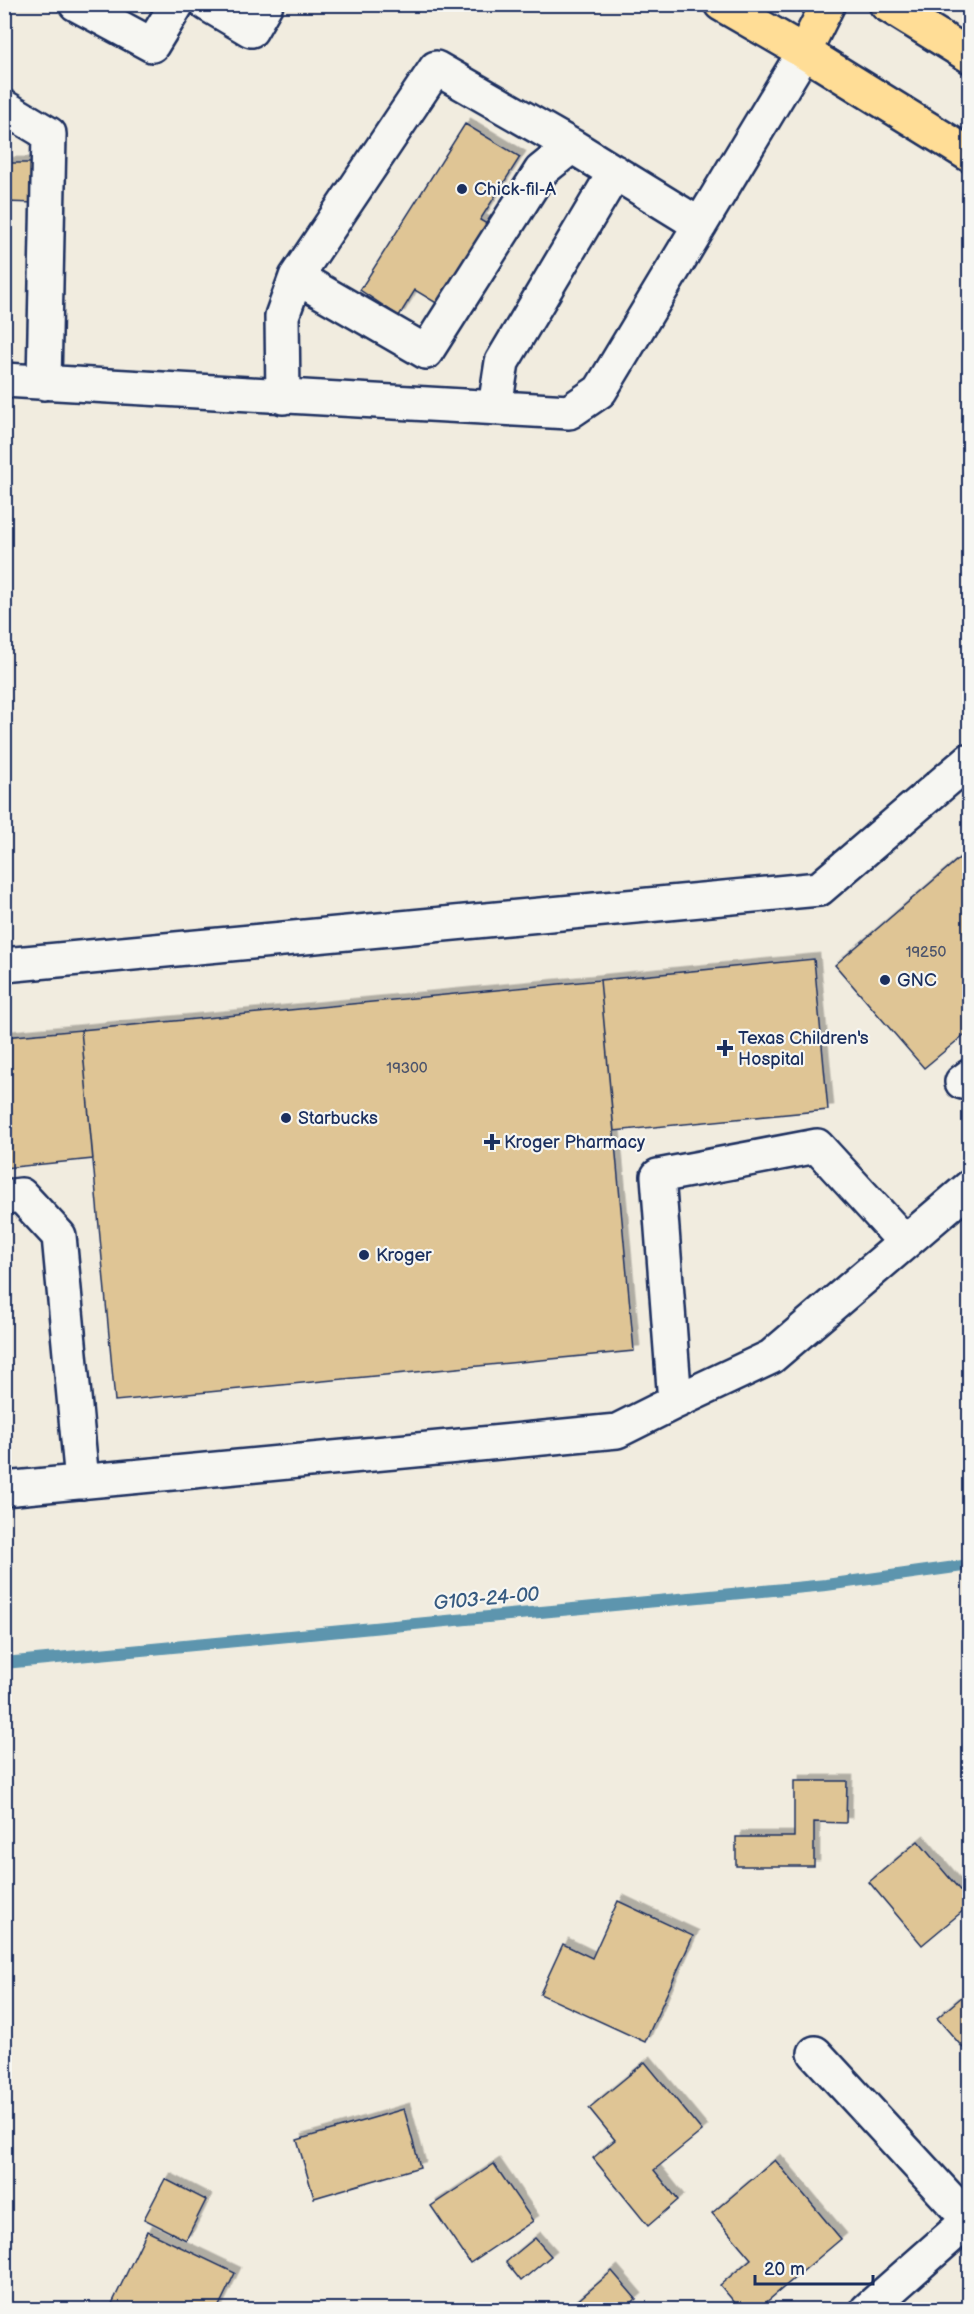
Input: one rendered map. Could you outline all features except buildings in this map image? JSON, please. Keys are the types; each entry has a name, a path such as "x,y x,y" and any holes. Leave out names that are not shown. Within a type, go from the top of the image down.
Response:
{"main road":[{"path":"721,4 804,52 969,155"},
{"path":"804,52 828,4"},
{"path":"886,4 969,56"}],"street":[{"path":"76,4 152,45 177,4"},
{"path":"207,4 251,30 266,4"},
{"path":"4,380 569,411 600,391 804,52"},
{"path":"283,397 282,316 296,278 436,68 572,146 700,225"},
{"path":"4,107 49,134 44,383"},
{"path":"296,278 426,352 541,171 572,146"},
{"path":"495,407 502,362 615,172"},
{"path":"4,965 819,889 969,759"},
{"path":"675,1402 658,1176 817,1146 905,1242"},
{"path":"4,1489 617,1431 771,1357 969,1187"},
{"path":"4,1197 21,1196 59,1236 82,1482"},
{"path":"815,2053 969,2220 867,2310"}],"waterway":[{"name":"G103-24-00","path":"4,1663 826,1585 970,1565"}],"place":[{"name":"Chick-fil-A","path":"462,189"},
{"name":"GNC","path":"885,980"},
{"name":"Texas Children's Hospital","path":"725,1048"},
{"name":"Starbucks","path":"286,1118"},
{"name":"Kroger Pharmacy","path":"492,1142"},
{"name":"Kroger","path":"364,1255"}]}
